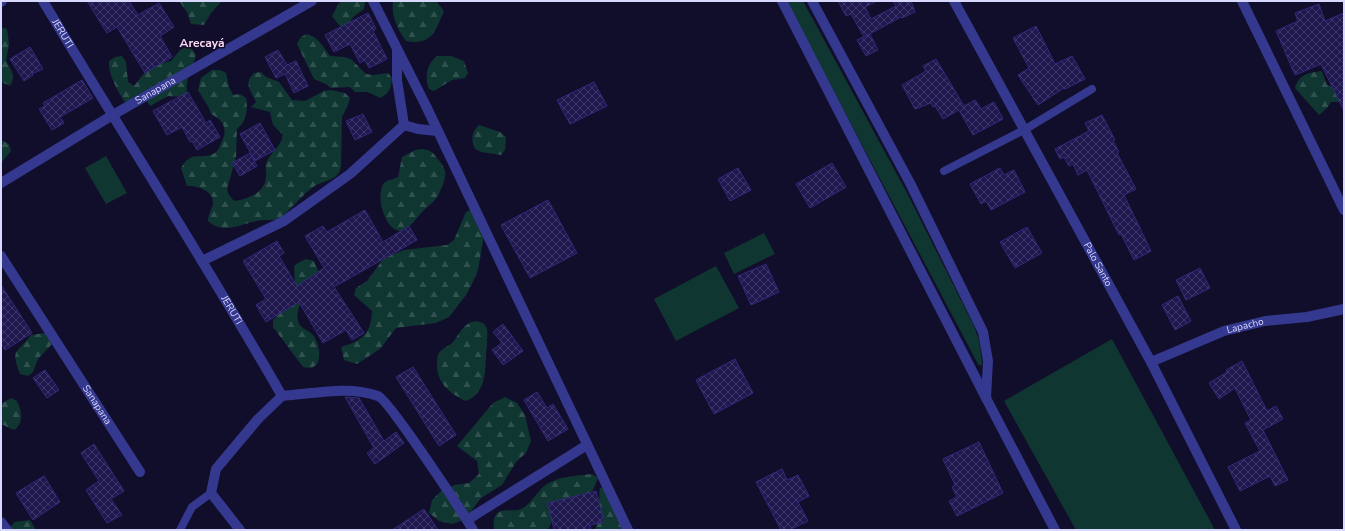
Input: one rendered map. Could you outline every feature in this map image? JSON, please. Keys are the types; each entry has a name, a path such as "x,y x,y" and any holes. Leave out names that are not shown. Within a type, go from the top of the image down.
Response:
{"street":[{"name":"JERUTI","path":"43,1 111,116 202,261 282,396"},
{"name":"Sanapana","path":"1,183 111,116 312,1"},
{"path":"373,1 397,48 628,530"},
{"path":"782,1 1055,530"},
{"path":"812,1 910,183 983,332 988,361 986,398"},
{"name":"Palo Santo","path":"954,1 1151,362 1236,530"},
{"path":"1242,1 1344,210"},
{"path":"397,48 397,80 404,125"},
{"path":"404,125 418,129 437,131"},
{"path":"202,261 284,221 350,174 404,125"},
{"name":"Sanapana","path":"1,256 140,472"},
{"name":"Lapacho","path":"1151,362 1224,331 1265,321 1307,318 1344,309"},
{"path":"240,530 211,493 216,469 258,419 282,396 339,391 363,392 381,396 473,530"},
{"path":"467,520 587,445"},
{"path":"1,522 7,530"}],"lane":[{"path":"944,172 1024,130 1092,89"},
{"path":"180,530 192,507 211,493"}],"green space":[{"path":"179,1 222,1 211,13 204,25 191,24 187,12"},
{"path":"343,1 365,2 364,9 353,17 346,28 340,26 332,16 339,3"},
{"path":"393,1 436,1 444,11 435,31 427,39 415,42 406,41 395,22"},
{"path":"786,1 803,1 906,191 974,326 979,340 982,363 981,366 978,364"},
{"path":"1,27 7,29 9,44 6,61 13,76 10,86 1,82"},
{"path":"306,34 317,39 330,56 351,59 366,74 373,75 388,73 392,78 388,92 380,98 368,92 355,92 350,87 331,88 314,79 297,44 300,38"},
{"path":"186,47 192,49 196,55 188,77 187,93 182,97 168,96 150,106 143,95 125,102 112,77 109,61 115,57 122,56 126,62 128,82 134,86 150,66 171,61 180,50"},
{"path":"437,56 451,56 464,61 468,73 465,78 452,80 434,91 429,89 427,84 427,71 431,62"},
{"path":"212,70 220,70 226,73 229,87 233,95 240,94 246,98 246,115 245,119 237,129 236,157 227,189 229,195 234,201 250,197 263,187 265,183 266,166 268,160 280,143 283,135 273,125 270,112 251,107 256,102 248,84 254,73 261,72 266,77 279,82 292,100 305,101 324,91 331,90 345,93 350,98 342,117 341,166 337,175 334,178 316,185 278,219 259,220 226,228 214,225 208,221 213,204 210,194 199,187 187,186 181,168 189,158 207,156 216,152 219,149 224,136 223,125 219,119 211,114 198,90 201,78"},
{"path":"1322,71 1327,85 1333,87 1343,102 1331,102 1319,115 1295,88 1299,80 1305,75"},
{"path":"479,125 500,132 506,137 505,150 501,155 481,152 475,149 472,136 474,130"},
{"path":"1,140 9,144 11,151 1,163"},
{"path":"422,149 433,153 442,164 445,172 444,181 434,201 406,229 398,230 393,228 386,219 381,200 382,188 385,182 398,177 402,157 415,150"},
{"path":"106,156 127,193 106,204 85,168"},
{"path":"472,209 485,218 486,224 478,270 466,295 449,317 436,323 396,328 380,349 357,364 344,360 341,347 360,339 367,331 371,319 372,311 354,295 356,288 367,281 384,258 404,250 447,245 454,240 466,212"},
{"path":"764,233 775,254 734,274 724,253"},
{"path":"306,259 314,261 318,272 317,277 302,300 298,313 300,325 313,335 319,349 317,364 314,367 309,368 303,367 273,327 273,320 284,310 295,284 294,267 296,264"},
{"path":"716,266 739,308 676,341 654,299"},
{"path":"476,321 483,323 487,328 485,370 483,383 477,394 466,401 455,395 442,382 439,377 437,359 438,354 454,341 466,325"},
{"path":"45,333 52,344 38,359 33,372 28,376 20,374 15,355 16,352 31,335"},
{"path":"1112,339 1215,530 1076,530 1004,401"},
{"path":"505,397 517,403 525,415 531,441 526,453 516,462 502,485 481,498 464,520 452,524 439,521 429,513 432,500 442,490 455,485 469,483 479,474 477,461 457,446 493,403"},
{"path":"11,398 17,401 21,413 21,420 14,430 1,424 1,404"},
{"path":"592,474 598,478 593,490 553,519 548,530 494,530 494,521 499,512 523,508 547,484 566,477"},
{"path":"604,487 631,530 594,530 599,521 600,515 600,488"},
{"path":"30,520 36,530 1,530 10,527 15,522"}],"building":[{"path":"87,1 129,1 138,15 159,3 174,27 160,36 172,57 145,73 117,27 107,33"},
{"path":"838,1 877,1 865,7 871,19 896,6 893,1 911,1 915,12 902,18 901,17 864,37 851,14 846,16"},
{"path":"1319,4 1325,21 1344,13 1344,111 1321,64 1295,75 1276,31 1298,21 1295,13"},
{"path":"368,13 376,29 373,31 387,59 369,68 365,60 360,63 350,44 334,52 325,35"},
{"path":"1036,26 1055,64 1072,56 1085,79 1065,89 1064,88 1038,105 1018,75 1029,68 1013,38"},
{"path":"870,34 878,50 866,56 857,40"},
{"path":"30,47 43,69 32,74 33,75 24,81 10,59"},
{"path":"278,50 287,65 296,61 308,86 294,93 285,74 276,78 265,57"},
{"path":"936,59 964,106 975,100 981,109 994,102 1003,119 973,135 959,110 943,119 935,106 933,107 931,103 915,109 902,85 926,71 923,66"},
{"path":"82,80 93,98 60,117 64,123 52,130 39,109 45,106 43,103"},
{"path":"594,82 607,106 570,124 557,100"},
{"path":"188,92 206,123 210,120 220,137 197,150 192,141 190,142 182,127 167,135 153,111"},
{"path":"363,114 372,132 355,140 346,121"},
{"path":"1102,115 1115,140 1113,141 1119,152 1117,153 1136,189 1124,195 1151,251 1134,260 1121,234 1119,235 1087,170 1078,175 1073,164 1069,166 1064,157 1060,159 1055,149 1089,131 1085,123"},
{"path":"260,123 275,150 255,161 240,134"},
{"path":"250,153 257,166 240,176 232,163"},
{"path":"832,163 846,187 810,208 796,184"},
{"path":"738,168 751,190 730,201 718,179"},
{"path":"1000,168 1004,175 1014,170 1025,192 991,210 986,201 981,204 970,184"},
{"path":"548,200 577,253 530,278 501,225"},
{"path":"365,210 383,242 409,226 417,240 334,287 364,333 352,340 346,330 323,343 299,302 266,322 256,305 266,299 243,261 277,241 284,253 279,256 297,286 324,268 305,236 323,226 327,232"},
{"path":"1027,227 1042,253 1015,268 1000,242"},
{"path":"766,264 779,292 751,305 738,276"},
{"path":"1200,268 1210,288 1186,300 1176,280"},
{"path":"1,285 32,333 5,350 1,343"},
{"path":"1178,296 1191,321 1175,330 1162,305"},
{"path":"503,324 523,351 503,365 492,350 502,343 493,332"},
{"path":"735,359 753,393 714,414 696,380"},
{"path":"1242,361 1267,411 1276,406 1283,419 1263,430 1288,480 1275,486 1270,476 1240,491 1228,467 1260,451 1245,423 1251,420 1235,388 1219,399 1209,383 1227,372 1226,370"},
{"path":"413,367 456,435 439,446 396,377"},
{"path":"45,370 59,390 47,398 33,378"},
{"path":"537,392 547,408 553,404 568,429 548,441 524,400"},
{"path":"345,397 359,398 384,441 396,432 404,443 375,464 367,453 374,448"},
{"path":"979,442 1003,493 957,516 949,501 957,497 952,487 955,485 943,459"},
{"path":"94,444 124,491 111,499 122,515 107,523 86,490 99,481 81,453"},
{"path":"782,469 787,480 798,475 809,496 798,502 808,521 789,530 781,530 756,482"},
{"path":"44,476 60,502 33,520 16,493"},
{"path":"596,491 604,522 590,525 591,530 554,530 548,503"},
{"path":"424,509 438,530 392,530"}],"district":[{"name":"Arecayá","path":"202,43"}]}
